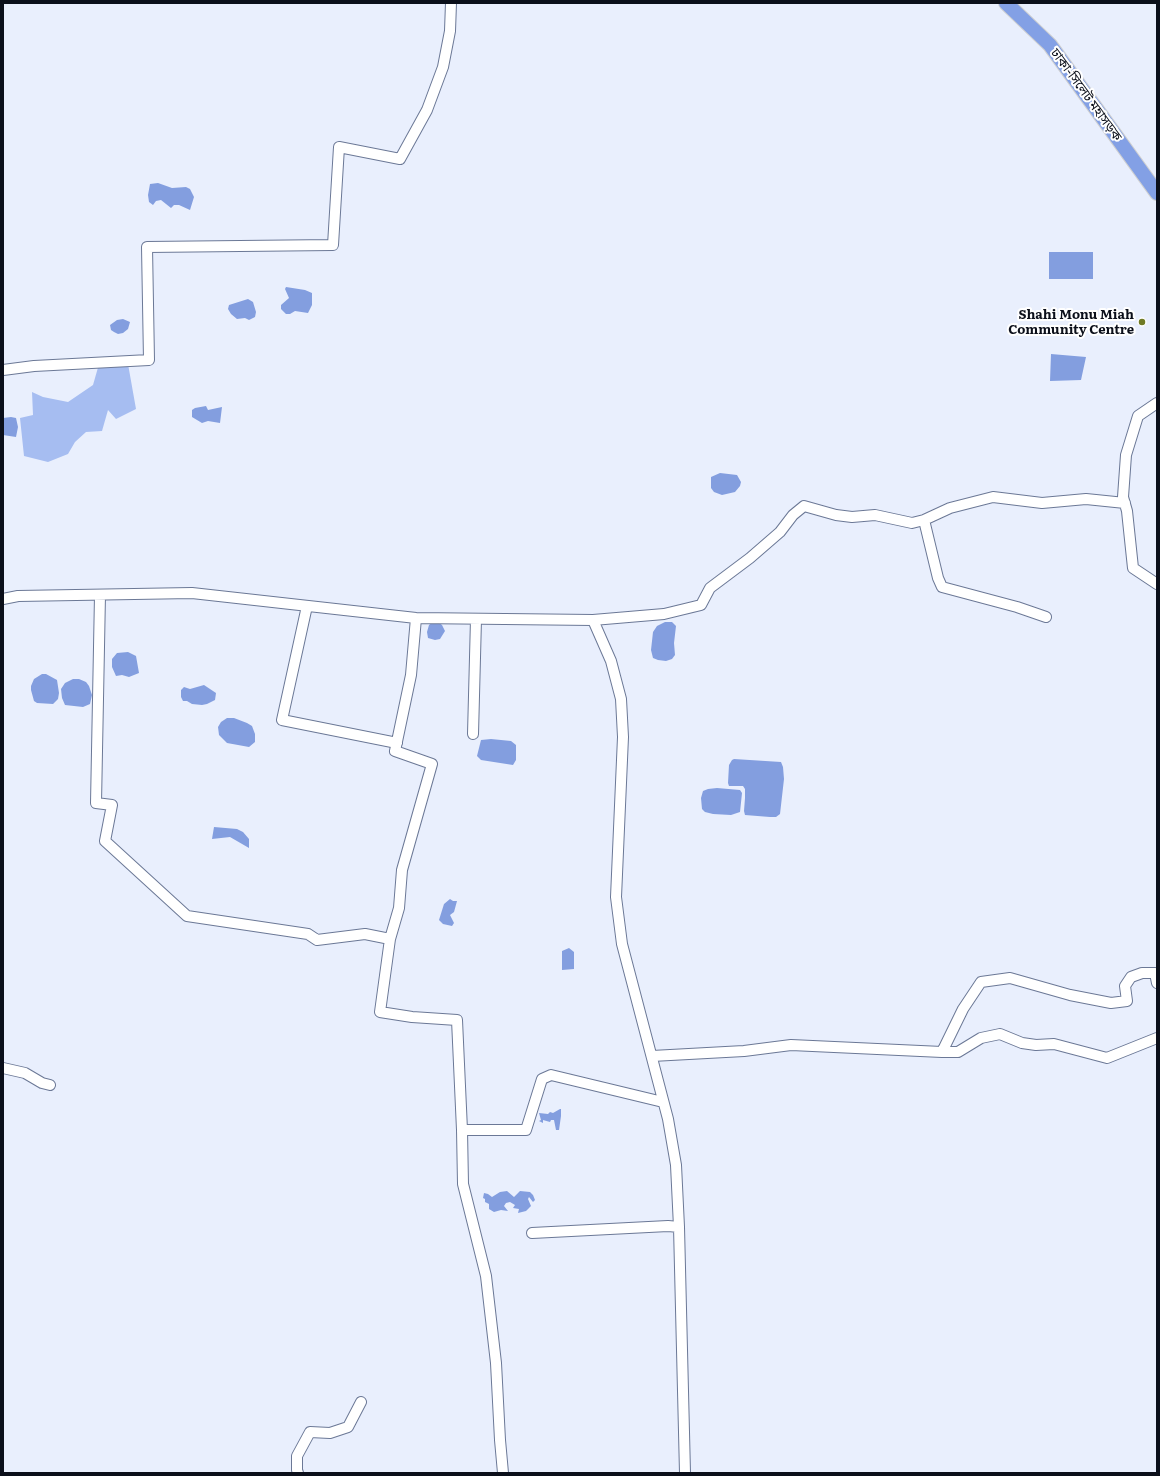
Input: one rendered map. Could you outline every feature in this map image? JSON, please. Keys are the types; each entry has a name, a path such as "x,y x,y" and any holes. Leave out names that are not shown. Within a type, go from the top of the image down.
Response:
{"highway":[{"name":"ঢাকা-সিলেট মহাসড়ক","path":"1006,3 1050,45 1157,193"}],"street":[{"path":"3,370 34,366 149,360 147,247 333,245 339,147 400,159 427,110 442,67 450,31 450,3"},
{"path":"1157,403 1138,416 1126,455 1123,497 1128,511 1133,568 1157,584"},
{"path":"3,599 18,596 192,593 416,618 593,620 664,614 701,605 710,588 750,558 780,532 793,515 804,506 836,515 852,517 875,515 912,523 924,520 950,508 993,497 1042,503 1086,499 1125,503"},
{"path":"924,520 938,578 942,587 1018,607 1046,617"},
{"path":"100,595 96,803 112,805 105,841 187,916 308,934 317,940 365,934 390,939"},
{"path":"307,606 282,720 397,743"},
{"path":"416,618 411,675 395,751 432,764 402,870 399,908 390,939 380,1012 412,1018 457,1020 463,1184 486,1276 496,1363 503,1473"},
{"path":"473,734 476,619"},
{"path":"593,620 611,661 621,699 623,737 616,897 622,944 652,1056 676,1165 685,1473"},
{"path":"942,1052 963,1009 981,982 1010,978 1070,995 1111,1003 1127,1001 1125,986 1131,977 1142,973 1155,973 1157,983"},
{"path":"652,1056 744,1051 791,1045 958,1052 981,1038 1000,1034 1022,1043 1036,1045 1054,1044 1107,1058 1157,1038"},
{"path":"3,1068 25,1073 42,1083 50,1085"},
{"path":"462,1130 526,1130 542,1079 551,1075 663,1102"},
{"path":"532,1233 668,1226 679,1227"},
{"path":"298,1473 297,1456 310,1432 330,1433 348,1428 361,1402"}],"shaded area":[{"path":"158,183 172,188 186,187 190,189 194,197 190,210 179,205 174,205 171,208 161,200 156,201 153,205 149,202 148,195 150,184"},
{"path":"1049,252 1093,252 1093,279 1049,279"},
{"path":"286,287 305,290 312,293 312,305 308,313 295,311 290,314 286,314 281,309 281,305 289,298 285,289"},
{"path":"248,299 253,302 256,312 255,317 249,320 245,318 237,319 228,309 229,305"},
{"path":"123,319 130,322 128,329 123,333 118,334 111,330 110,325 117,320"},
{"path":"1051,354 1086,357 1081,380 1050,381"},
{"path":"99,364 128,364 136,409 116,419 108,410 102,431 86,432 75,442 68,454 48,462 24,456 20,418 33,415 32,392 43,397 68,402 93,385"},
{"path":"206,406 208,410 222,407 220,423 208,421 202,423 192,417 192,410"},
{"path":"3,418 16,418 18,427 16,437 3,435"},
{"path":"720,473 737,475 741,482 740,486 735,492 722,495 714,492 711,488 711,477"},
{"path":"434,621 437,621 442,625 445,631 440,639 435,640 428,638 427,632 429,625"},
{"path":"665,622 672,622 676,626 674,643 675,655 672,659 666,661 653,658 651,650 653,632 657,626"},
{"path":"128,652 136,656 139,673 129,677 122,675 116,676 112,667 112,659 117,653"},
{"path":"42,674 46,674 57,680 59,693 58,699 53,704 37,703 34,701 31,686 34,679"},
{"path":"73,679 79,679 86,682 89,686 92,695 90,704 83,707 65,705 62,698 61,689 65,683"},
{"path":"204,685 216,693 215,700 202,705 183,701 181,697 181,690 184,687 190,689"},
{"path":"227,718 234,718 252,726 255,734 255,742 249,747 227,743 219,735 218,727 221,722"},
{"path":"491,739 511,741 516,745 516,760 513,765 481,760 477,756 481,740"},
{"path":"734,759 781,762 784,779 780,814 776,817 745,815 745,789 743,786 729,786 728,783 729,765"},
{"path":"717,788 740,790 742,793 740,812 731,815 713,814 705,812 702,809 701,798 703,791"},
{"path":"214,827 237,829 243,832 249,839 249,848 230,837 212,839"},
{"path":"450,899 457,901 454,912 450,915 454,923 452,926 443,924 439,920 444,904"},
{"path":"569,948 574,952 574,969 562,970 562,951"},
{"path":"560,1109 561,1116 559,1130 556,1130 554,1120 551,1120 550,1122 543,1120 543,1123 539,1121 541,1120 539,1113 548,1114"},
{"path":"507,1191 514,1197 520,1191 530,1192 535,1200 533,1202 529,1197 528,1199 531,1206 526,1211 518,1213 519,1209 513,1208 515,1205 510,1202 506,1203 504,1206 508,1211 501,1210 494,1212 489,1209 489,1204 485,1202 485,1199 483,1198 484,1193 492,1197 500,1192"}],"place":[{"name":"Shahi Monu Miah Community Centre","path":"1142,322"}]}
